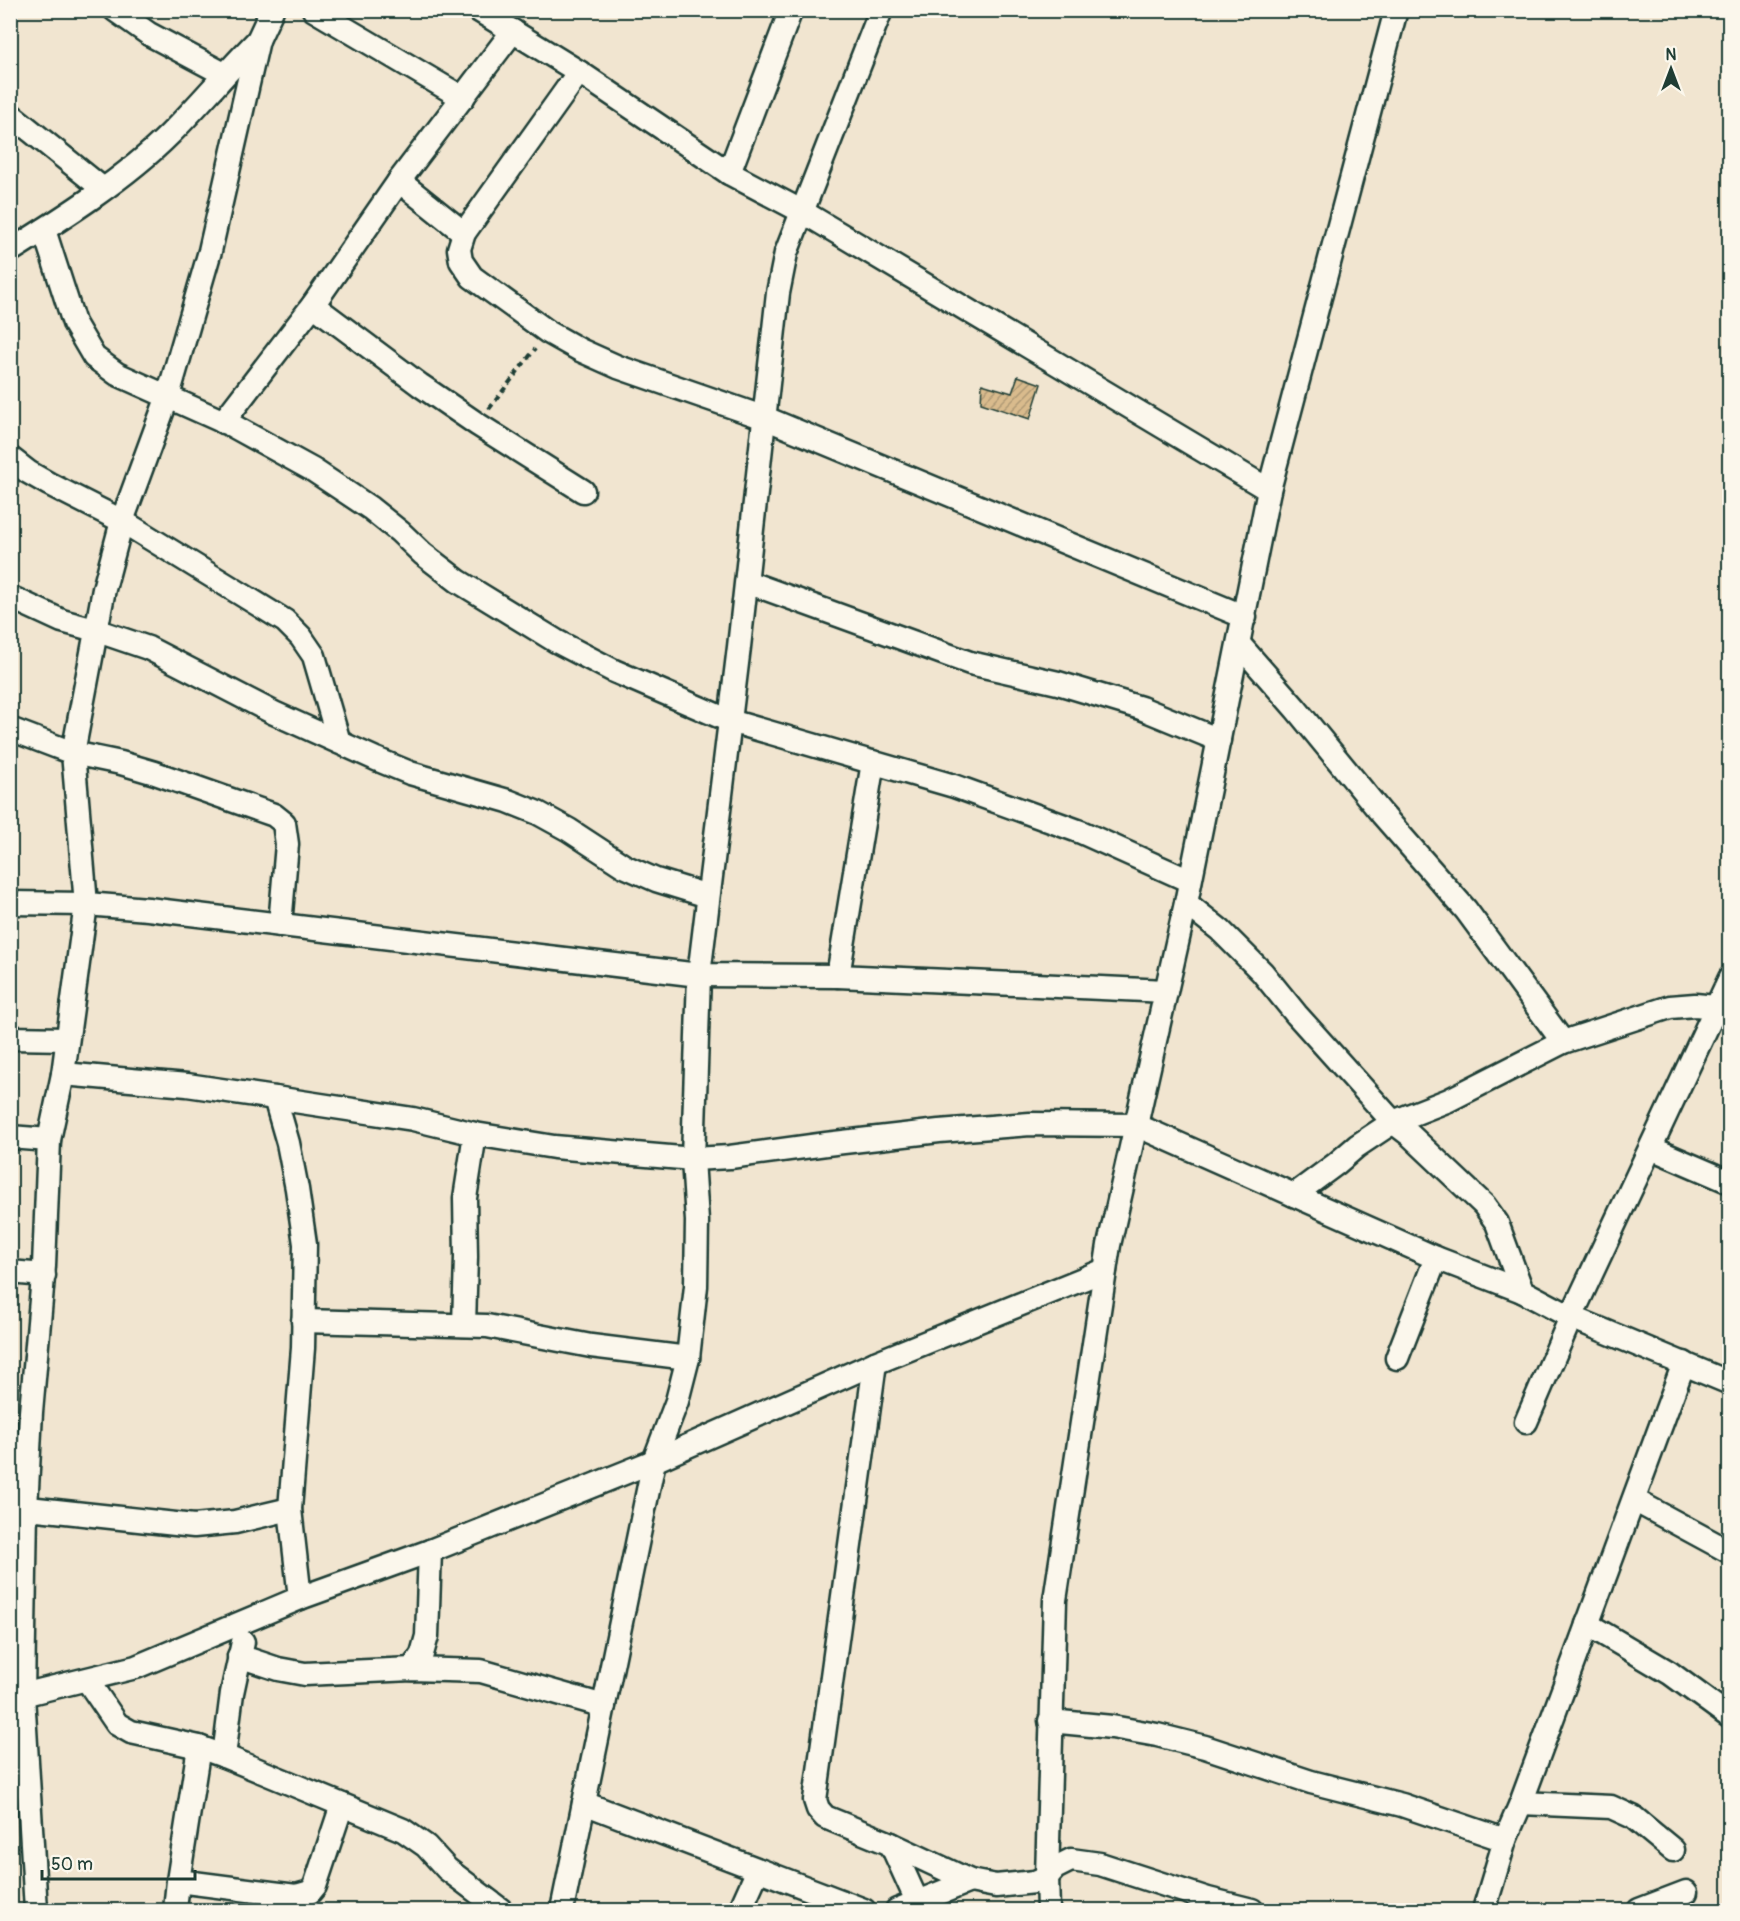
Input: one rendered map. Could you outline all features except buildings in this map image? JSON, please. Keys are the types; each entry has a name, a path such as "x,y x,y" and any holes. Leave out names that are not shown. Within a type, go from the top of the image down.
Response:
{"street":[{"path":"115,10 149,34 224,74"},
{"path":"36,1911 17,1697 18,1507 31,1412 44,1275 49,1140 63,1074 86,904 73,753 95,630 122,521 168,396 210,251 258,40 272,10"},
{"path":"314,10 463,98"},
{"path":"478,10 579,72 729,172 803,212 1269,490"},
{"path":"729,172 791,10"},
{"path":"562,1911 654,1461 677,1401 688,1358 696,1286 697,1221 693,1159 699,975 747,582 781,273 786,253 881,10"},
{"path":"1048,1911 1050,1721 1055,1600 1109,1245 1188,892 1269,490 1396,10"},
{"path":"223,422 313,305 399,181 513,31"},
{"path":"10,251 120,177 169,135 258,40"},
{"path":"579,72 464,233 459,249 461,261 472,277 548,332 618,367 765,417 1245,617"},
{"path":"10,114 102,189"},
{"path":"399,181 464,233"},
{"path":"44,230 74,323 94,357 117,374 223,422 313,470 370,508 458,581 556,642 614,671 730,721 954,786 1081,831 1188,892 1220,930 1262,972 1296,1014 1393,1122 1410,1135 1484,1205 1497,1223 1522,1291"},
{"path":"313,305 420,385 583,491"},
{"path":"10,458 49,484 122,521 285,621 301,637 314,656 339,742"},
{"path":"747,582 970,663 1058,683 1141,708 1219,740"},
{"path":"10,597 62,621 148,648 274,713 410,773 508,801 538,813 624,866 656,880 708,896"},
{"path":"1239,644 1466,910 1563,1042"},
{"path":"10,729 73,753 155,773 209,794 274,815 284,823 287,844 280,925"},
{"path":"838,976 873,762"},
{"path":"10,903 86,904 148,909 699,975 838,976 1166,991"},
{"path":"1526,1422 1651,1148 1723,1010 1730,978"},
{"path":"1294,1195 1357,1146 1393,1122 1449,1100 1563,1042 1670,1007 1695,1005 1723,1010"},
{"path":"10,1038 67,1039"},
{"path":"63,1074 187,1085 275,1098 413,1119 475,1134 554,1147 693,1159 730,1157 950,1130 1030,1124 1136,1125 1436,1258 1522,1291 1572,1317 1730,1383"},
{"path":"275,1098 288,1143 305,1244 303,1321 290,1509 300,1598"},
{"path":"464,1325 465,1198 475,1134"},
{"path":"10,1137 49,1140"},
{"path":"1651,1148 1730,1182"},
{"path":"1397,1358 1436,1258"},
{"path":"17,1697 136,1667 300,1598 430,1551 654,1461 875,1363 1105,1270"},
{"path":"10,1272 44,1275"},
{"path":"303,1321 488,1326 591,1346 688,1358"},
{"path":"875,1363 815,1800 818,1809 825,1816 970,1881 996,1886 1035,1882 1047,1877 1063,1863 1071,1860 1084,1860 1252,1911"},
{"path":"1484,1911 1505,1840 1521,1803 1684,1363"},
{"path":"1634,1500 1730,1552"},
{"path":"18,1507 194,1526 236,1522 290,1509"},
{"path":"412,1669 422,1654 427,1636 430,1551"},
{"path":"224,1756 232,1693 249,1619"},
{"path":"1587,1624 1670,1673 1730,1717"},
{"path":"240,1656 278,1669 305,1674 412,1669 481,1671 604,1706"},
{"path":"87,1680 117,1724 130,1732 199,1747 404,1830 426,1846 447,1869 501,1911"},
{"path":"1050,1721 1112,1727 1205,1747 1311,1782 1402,1805 1505,1840"},
{"path":"175,1911 199,1747"},
{"path":"584,1803 864,1911"},
{"path":"1521,1803 1611,1807 1633,1817 1673,1850"},
{"path":"178,1881 296,1896 310,1892 315,1886 342,1805"},
{"path":"891,1844 912,1908 970,1881"},
{"path":"740,1911 758,1870"},
{"path":"1639,1911 1686,1892"}],"path":[{"path":"477,424 548,332"}]}
